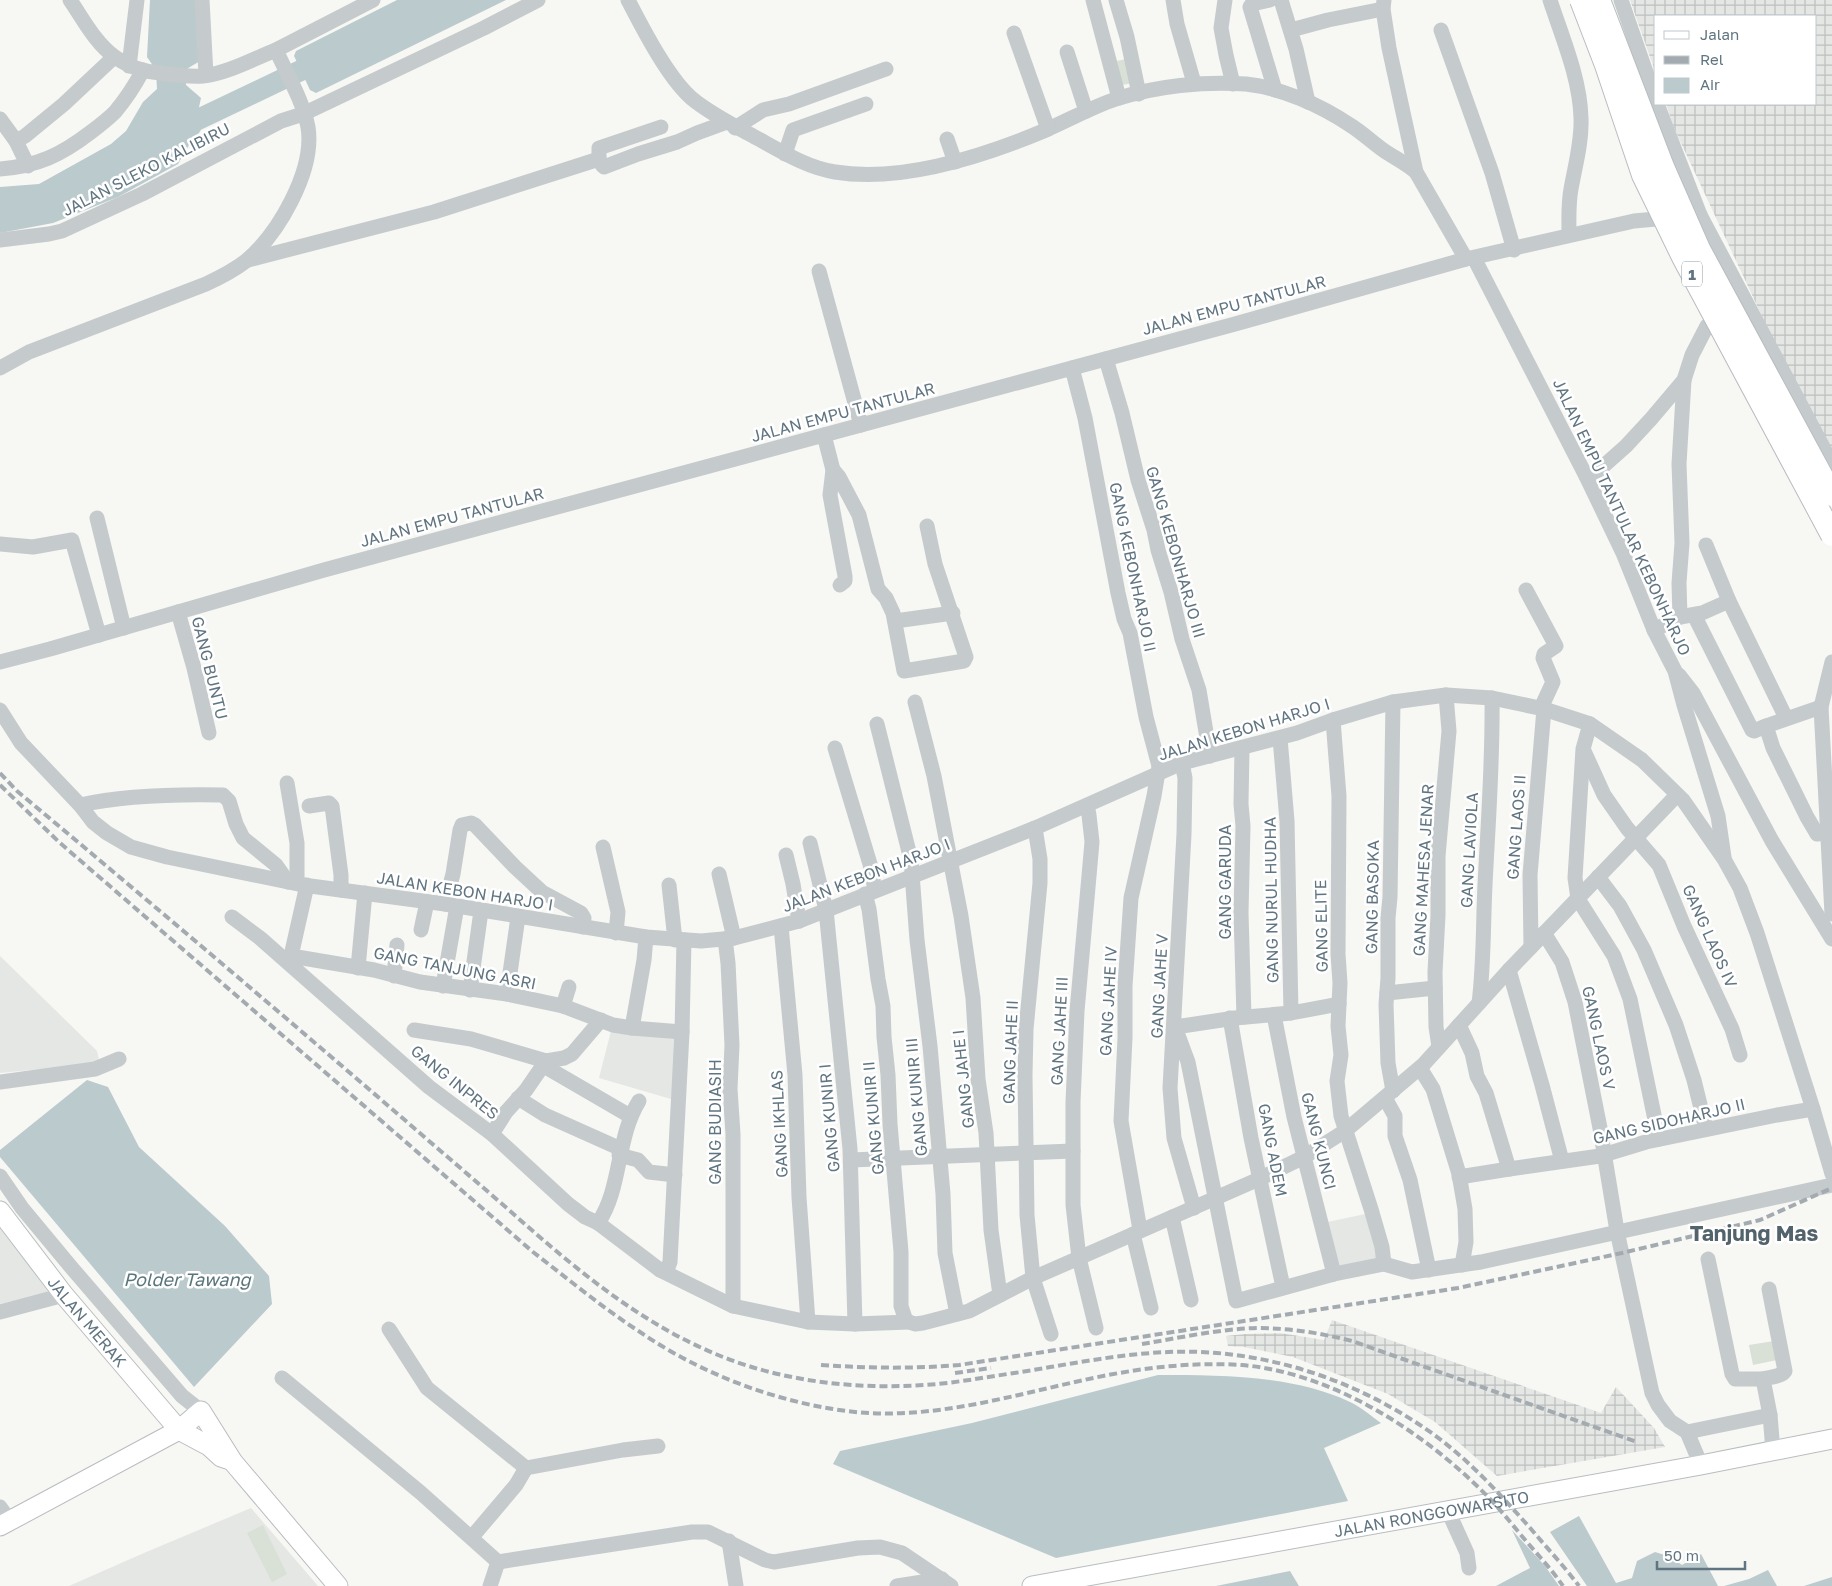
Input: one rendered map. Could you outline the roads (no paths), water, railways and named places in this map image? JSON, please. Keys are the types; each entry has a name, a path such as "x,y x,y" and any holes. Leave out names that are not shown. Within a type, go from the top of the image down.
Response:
{"highway":[{"name":"1","path":"1581,0 1647,183 1683,257 1832,535"},
{"name":"1","path":"1599,0 1698,249 1832,495"}],"main road":[{"name":"JALAN MERAK","path":"0,1211 64,1294 191,1420"},
{"path":"191,1420 209,1446 221,1457 233,1462"},
{"path":"191,1420 233,1462 338,1586"},
{"path":"3,1518 191,1420"},
{"name":"JALAN RONGGOWARSITO","path":"1032,1586 1701,1465 1832,1439"}],"street":[{"path":"70,0 100,43 114,57 141,70 188,76 206,75 232,68 276,50 373,0"},
{"path":"0,169 28,166 54,157 100,125 114,112 132,90 141,70 137,0"},
{"path":"202,0 206,75"},
{"name":"JALAN SLEKO KALIBIRU","path":"0,240 62,231 142,194 281,121 303,114 484,28 538,0"},
{"path":"628,0 668,70 693,100 731,125 785,154 834,172 867,175 896,173 955,162 1048,129 1119,98 1194,83 1246,84 1275,90 1308,102 1324,109 1350,125 1416,172"},
{"path":"1092,0 1119,98"},
{"path":"1116,0 1127,37 1139,94"},
{"path":"1173,0 1177,24 1194,83"},
{"path":"1224,0 1221,28 1233,84"},
{"path":"1270,0 1252,4 1250,7 1275,90"},
{"path":"1281,0 1291,30 1308,102"},
{"path":"1550,0 1568,53 1579,96 1581,118 1580,144 1569,209 1569,235"},
{"path":"1621,0 1654,96"},
{"path":"1291,30 1383,5 1389,48 1416,172"},
{"path":"1441,30 1492,173 1514,250"},
{"path":"1014,33 1048,129"},
{"path":"0,368 29,352 206,284 229,273 247,260 268,237 290,204 302,175 309,147 308,126 295,90 276,50"},
{"path":"1067,52 1086,111"},
{"path":"16,141 25,136 64,104 114,57"},
{"path":"661,127 599,148 599,159 602,165 604,167 677,142 697,133 731,125 763,110 789,104 886,69"},
{"path":"785,154 793,130 866,104"},
{"path":"1657,105 1700,215 1832,464"},
{"path":"0,119 16,141 28,166"},
{"path":"947,139 955,162"},
{"path":"247,260 434,212 599,159"},
{"name":"JALAN EMPU TANTULAR KEBONHARJO","path":"1416,172 1470,259 1586,476 1623,553 1654,630 1676,671 1718,816 1724,858"},
{"name":"JALAN EMPU TANTULAR","path":"0,662 343,565 1470,259 1634,221 1700,215"},
{"path":"819,271 860,425"},
{"path":"1746,300 1707,326 1692,354 1684,380 1679,464 1682,543 1679,583 1687,616 1752,730 1754,731 1821,707"},
{"name":"GANG KEBONHARJO III","path":"1106,358 1122,413 1138,480 1172,592 1182,638 1199,690 1210,756"},
{"name":"GANG KEBONHARJO II","path":"1072,368 1085,418 1118,593 1124,619 1130,633 1146,717 1159,766 1157,774"},
{"path":"1586,476 1599,470 1626,446 1684,380"},
{"path":"824,435 833,470 830,495 845,579 840,585"},
{"path":"833,470 839,477 859,515 878,589 888,602 895,621 904,671 966,660 966,654 953,613 935,564 927,526"},
{"path":"97,518 124,628"},
{"path":"0,544 33,548 72,540 100,635"},
{"path":"1706,546 1729,601 1786,718"},
{"name":"GANG LAOS II","path":"1526,590 1556,646 1544,654 1543,658 1553,682 1543,709 1530,875 1531,947"},
{"path":"1654,630 1729,601"},
{"name":"GANG BUNTU","path":"178,612 194,668 209,733"},
{"path":"895,621 953,613"},
{"path":"1832,662 1821,707 1832,914"},
{"path":"1676,671 1693,693 1772,841 1832,939"},
{"name":"JALAN KEBON HARJO I","path":"0,710 21,743 80,805 93,822 130,847 167,857 297,884 451,905 616,933 679,940 701,941 729,938 799,921 1035,828 1182,763 1280,738 1394,702 1446,695 1492,698 1543,709 1590,724 1642,760 1677,795 1724,858"},
{"name":"GANG MAHESA JENAR","path":"1439,1047 1436,1027 1435,988 1438,856 1449,731 1446,695"},
{"name":"GANG LAVIOLA","path":"1479,1003 1482,981 1493,734 1492,698"},
{"name":"GANG JAHE I","path":"915,702 934,776 962,916 973,998 978,1079 988,1155 992,1230 1000,1295"},
{"name":"GANG BASOKA","path":"1394,702 1386,1004 1389,1095 1395,1118 1395,1136 1410,1180 1429,1270"},
{"name":"GANG ELITE","path":"1333,720 1339,796 1338,1026 1341,1055 1337,1081 1340,1111 1345,1131 1371,1209 1382,1247 1384,1264"},
{"name":"GANG KUNIR III","path":"877,724 907,840 913,876 917,940 930,1046 945,1253 957,1314"},
{"path":"1590,724 1583,749 1575,878 1578,898 1614,956 1630,999 1659,1139"},
{"path":"1766,726 1773,748 1807,817 1817,834 1829,840"},
{"name":"GANG NURUL HUDHA","path":"1280,738 1287,821 1292,1013"},
{"name":"GANG KUNIR II","path":"835,748 870,864 869,909 883,1006 902,1271 902,1306 904,1319 916,1323"},
{"name":"GANG GARUDA","path":"1237,1018 1243,826 1241,804 1242,748"},
{"name":"GANG LAOS IV","path":"1583,749 1604,795 1627,828 1659,865 1684,926 1732,1029 1740,1055"},
{"name":"GANG JAHE V","path":"1182,763 1185,778 1181,914 1174,1003 1175,1027 1170,1073 1174,1138 1194,1208"},
{"name":"GANG JAHE IV","path":"1152,1308 1136,1232 1121,1132 1121,1083 1125,1038 1125,986 1132,898 1157,774"},
{"path":"288,783 297,843 297,884 289,959"},
{"name":"GANG INPRES","path":"232,916 289,959 429,1086 492,1134 568,1204 585,1217 598,1223 660,1270 733,1306 808,1322 856,1324 916,1323 969,1311 1033,1278 1259,1179 1304,1157 1345,1131 1420,1068 1509,970 1677,795"},
{"path":"80,805 102,800 225,796 243,838 297,884"},
{"path":"309,806 329,803 332,806 341,875 341,890"},
{"name":"GANG JAHE III","path":"1086,806 1089,814 1092,842 1080,966 1073,1102 1073,1205 1079,1258 1096,1328"},
{"path":"443,986 453,874 462,825 471,823 476,825 515,867 542,892 581,913 584,918 583,927"},
{"name":"GANG JAHE II","path":"1035,828 1040,859 1040,883 1026,1029 1027,1215 1033,1278 1051,1334"},
{"name":"GANG KUNIR I","path":"810,842 826,910 851,1160 856,1324"},
{"path":"603,847 618,912 616,933"},
{"path":"786,855 799,921"},
{"path":"1724,858 1748,908 1832,1174"},
{"name":"GANG BUDIASIH","path":"719,874 729,938 728,963 732,1045 730,1089 733,1134 733,1258 731,1288 733,1306"},
{"path":"1598,877 1620,906 1644,950 1676,1025 1694,1080 1706,1129"},
{"path":"660,1270 667,1270 670,1262 682,1032 679,940 669,885"},
{"path":"358,968 365,893"},
{"path":"421,930 427,902"},
{"path":"470,990 481,911"},
{"path":"507,994 518,917"},
{"name":"GANG IKHLAS","path":"781,926 795,1075 799,1197 808,1322"},
{"name":"GANG LAOS V","path":"1544,933 1562,962 1575,1002 1605,1154 1617,1231 1652,1393 1658,1405 1670,1420 1686,1432"},
{"path":"632,1028 644,960 646,937"},
{"path":"394,976 397,945"},
{"name":"GANG TANJUNG ASRI","path":"289,959 358,968 443,986 507,994 563,1006 613,1025 682,1032"},
{"path":"1509,970 1562,1161"},
{"path":"563,1006 569,987"},
{"path":"1387,993 1435,988"},
{"path":"1339,1004 1292,1013 1237,1018 1175,1027 1188,1062 1236,1301 1334,1274 1384,1264 1412,1272 1462,1265 1832,1185"},
{"name":"GANG KUNCI","path":"1274,1015 1294,1117 1334,1274"},
{"name":"GANG ADEM","path":"1237,1018 1259,1179 1283,1287"},
{"path":"492,1134 506,1112 545,1064 572,1054 601,1020"},
{"path":"1459,1025 1468,1041 1478,1076 1486,1093 1508,1168"},
{"path":"414,1030 471,1039 545,1064 630,1116"},
{"path":"0,1082 95,1069 119,1059"},
{"path":"1420,1068 1433,1089 1459,1177 1464,1209 1466,1242 1462,1265"},
{"path":"518,1098 545,1115 638,1160 649,1172 675,1175"},
{"path":"598,1223 607,1205 630,1116 640,1101"},
{"name":"GANG SIDOHARJO II","path":"1459,1177 1605,1154 1659,1139 1813,1109"},
{"path":"851,1160 1073,1151"},
{"path":"0,1176 22,1208 70,1268 182,1396 191,1420"},
{"path":"1172,1216 1191,1300"},
{"path":"1708,1259 1733,1377 1739,1379 1763,1379 1784,1374 1785,1371 1769,1289"},
{"path":"0,1312 64,1294"},
{"path":"389,1329 427,1388 526,1468 623,1450 658,1446"},
{"path":"282,1378 472,1537 498,1562"},
{"path":"1763,1379 1770,1415 1773,1451"},
{"path":"1701,1465 1686,1432 1770,1415"},
{"path":"472,1537 516,1485 526,1468"},
{"path":"1448,1510 1466,1550 1470,1568"},
{"path":"498,1562 692,1532 708,1532 765,1560 774,1562 858,1548 880,1547 902,1553 947,1582"},
{"path":"729,1541 736,1586"},
{"path":"490,1586 498,1562"},
{"path":"898,1586 947,1582"}],"water":[{"path":"150,0 198,0 200,61 185,70 186,85 201,98 199,107 202,128 199,133 193,138 178,164 118,197 53,223 0,233 0,187 39,184 111,144 126,131 143,102 157,89 156,70 147,57"},
{"path":"397,0 506,0 316,93 310,90 304,77 300,79 295,68 299,66 294,56 296,51"},
{"name":"Polder Tawang","path":"87,1080 108,1087 139,1147 225,1226 269,1276 272,1304 194,1387 0,1157 0,1150"},
{"path":"1158,1375 1231,1376 1305,1386 1350,1402 1381,1423 1324,1448 1348,1501 1056,1558 833,1464 840,1451 972,1423"},
{"path":"1579,1516 1616,1583 1632,1578 1637,1561 1655,1552 1671,1557 1682,1565 1701,1554 1718,1586 1587,1586 1550,1532"},
{"path":"1512,1530 1545,1566 1559,1586 1496,1586 1530,1568"},
{"path":"1768,1570 1777,1586 1724,1586 1749,1579"},
{"path":"1290,1571 1299,1586 1216,1586"},
{"path":"1832,1577 1832,1586 1804,1586"}],"waterway":[{"path":"176,130 308,67"}],"railway":[{"path":"0,773 17,791 266,1001 568,1261 632,1309 678,1336 730,1360 758,1369 788,1376 847,1385 908,1386 938,1384 1113,1357 1168,1352 1202,1352 1235,1355 1302,1369 1334,1380 1365,1394 1394,1409 1438,1438 1467,1462 1493,1488 1531,1529 1579,1586"},
{"path":"0,785 60,843 533,1252 626,1323 662,1346 708,1371 757,1390 808,1404 868,1413 902,1413 936,1410 1003,1399 1103,1376 1155,1368 1224,1364 1277,1370 1311,1380 1345,1394 1378,1411 1410,1431 1439,1453 1492,1501 1563,1586"},
{"path":"821,1365 890,1368 959,1365 1458,1288 1622,1253 1760,1220 1832,1188"},
{"path":"1142,1344 1213,1332 1257,1328 1293,1330 1328,1336 1352,1341 1637,1442"},
{"path":"955,1373 991,1368"}],"district":[{"name":"Tanjung Mas","path":"1754,1233"}]}
